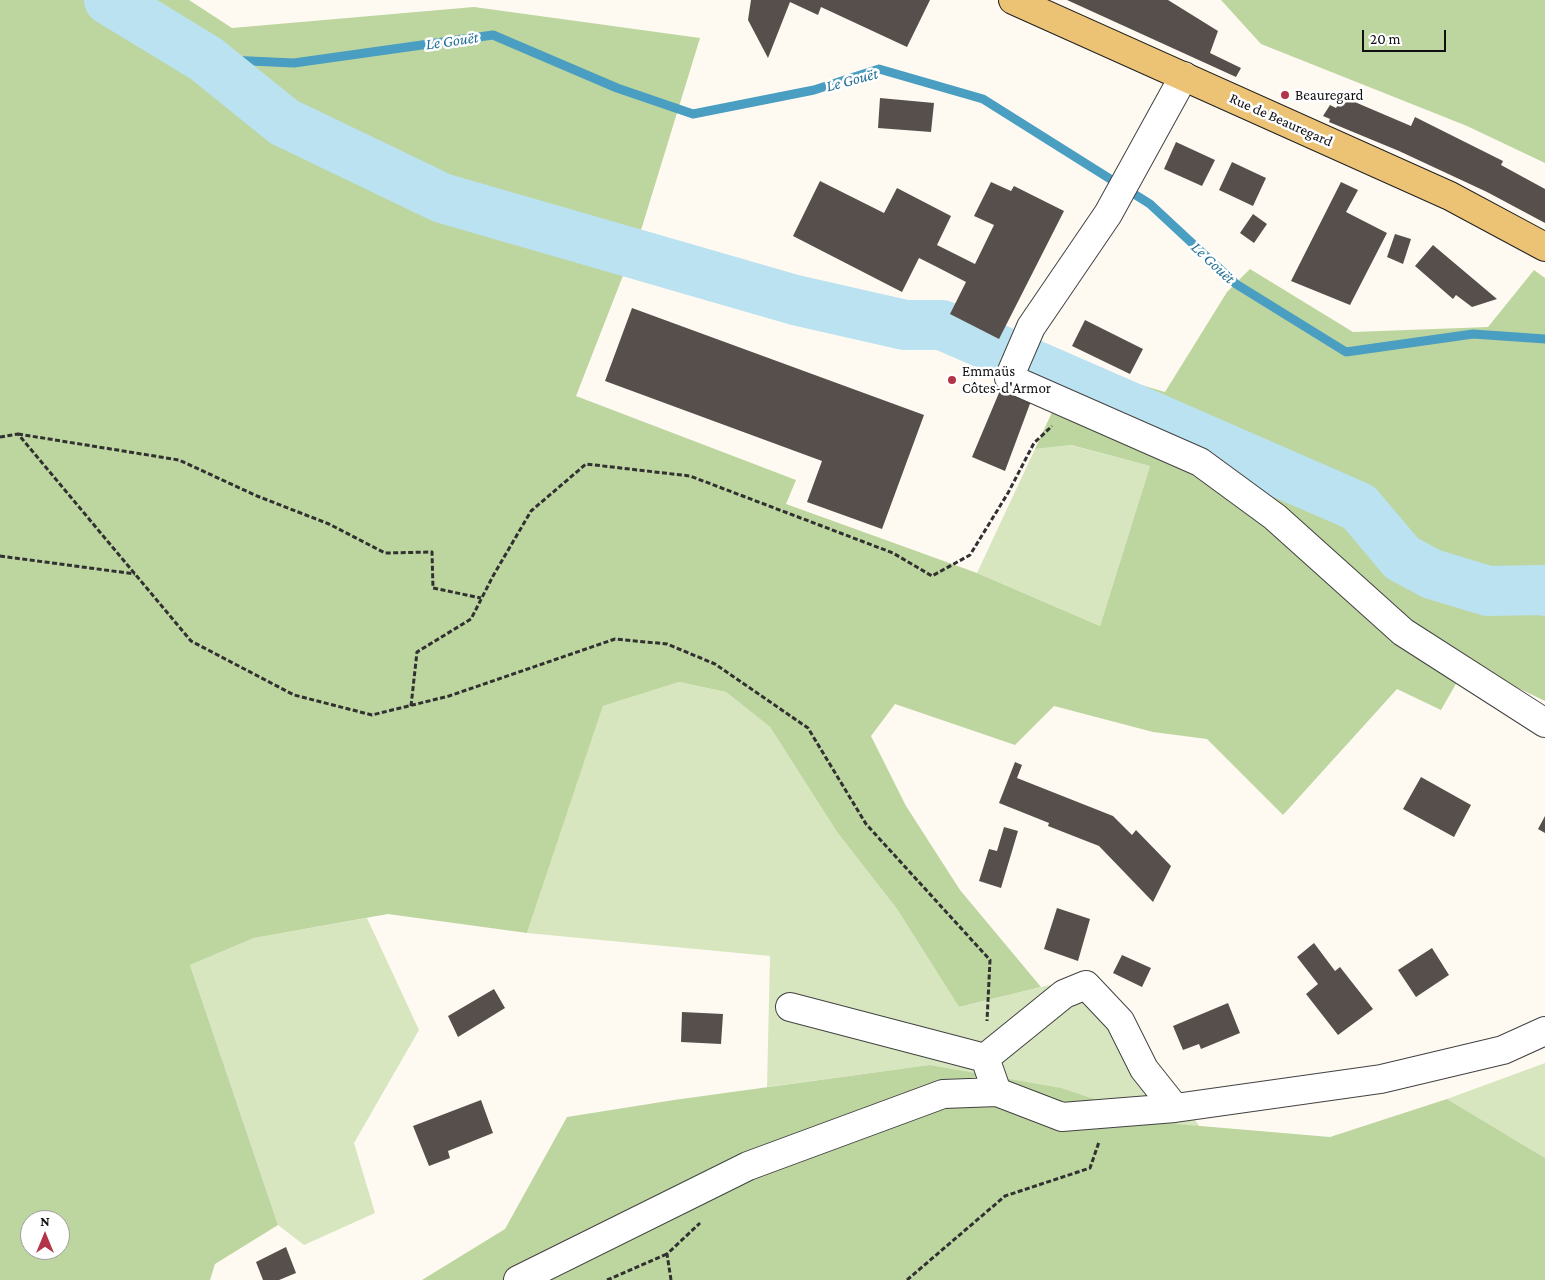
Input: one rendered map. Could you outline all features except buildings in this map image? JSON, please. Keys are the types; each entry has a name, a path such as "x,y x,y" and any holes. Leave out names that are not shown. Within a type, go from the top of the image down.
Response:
{"main road":[{"name":"Rue de Beauregard","path":"1013,0 1450,196 1545,248"}],"street":[{"path":"1184,76 1108,214 1031,327 1009,378 1200,462 1275,518 1403,632 1545,723"},
{"path":"985,1058 1064,994 1086,985 1120,1022 1144,1070 1175,1108"},
{"path":"790,1007 985,1058"},
{"path":"518,1280 748,1166 943,1094 996,1092 1062,1117 1175,1108 1381,1079 1503,1050 1545,1031"},
{"path":"985,1058 996,1092"}],"path":[{"path":"411,706 417,652 470,620 530,511 586,464 690,476 893,553 932,576 970,555 1008,493 1034,443 1073,406"},
{"path":"0,437 18,434 179,460 257,496 329,524 385,553 432,552 433,588 481,598"},
{"path":"18,434 192,641 294,695 372,715 449,696 615,639 667,644 715,664 808,728 866,824 990,960 985,1058"},
{"path":"0,556 135,574"},
{"path":"907,1280 1005,1196 1090,1168 1109,1113"},
{"path":"607,1280 667,1254"}],"green space":[{"path":"0,0 189,0 232,28 474,7 700,38 642,227 576,396 796,480 786,504 977,573 1100,626 1150,466 1071,445 1035,449 1074,365 1165,392 1227,292 1250,269 1353,332 1488,327 1534,270 1545,278 1545,701 1469,661 1441,710 1397,689 1283,815 1207,739 1153,732 1054,706 1015,745 895,704 871,736 906,806 960,890 1041,987 959,1007 897,909 837,832 770,727 726,692 679,682 603,706 527,933 388,914 254,938 190,965 278,1225 215,1264 210,1280 0,1280"},
{"path":"1221,0 1545,0 1545,163 1467,126 1261,44"},
{"path":"1070,445 1150,466 1100,626 977,573 1035,449"},
{"path":"679,682 726,692 770,727 837,832 897,909 959,1007 1091,975 1139,1039 1200,1127 1165,1123 929,1065 767,1087 770,956 527,933 603,706"},
{"path":"367,918 419,1030 354,1143 375,1213 304,1245 278,1225 190,965 254,938"},
{"path":"1545,1063 1545,1158 1447,1099"},
{"path":"929,1065 1061,1088 1165,1123 1330,1137 1447,1099 1545,1158 1545,1280 422,1280 505,1229 567,1117 674,1100"}],"waterway":[{"path":"109,0 206,59 284,122 442,198 795,300 905,325 942,325 1359,507 1402,558 1432,574 1488,591 1545,591"},
{"name":"Le Gouët","path":"206,59 294,63 493,35 617,88 693,114 814,90 879,69 983,99 1150,204 1236,284 1346,352 1473,334 1545,339"}],"place":[{"name":"Beauregard","path":"1285,95"},
{"name":"Emmaüs Côtes-d'Armor","path":"952,380"}]}
